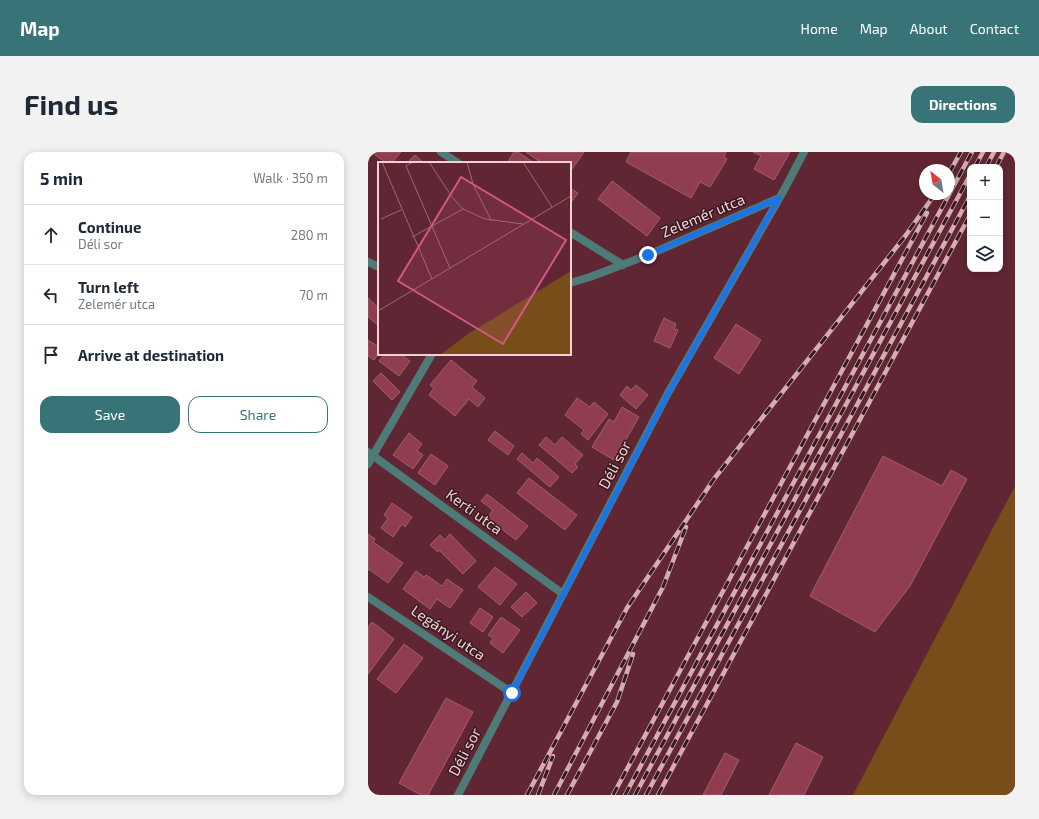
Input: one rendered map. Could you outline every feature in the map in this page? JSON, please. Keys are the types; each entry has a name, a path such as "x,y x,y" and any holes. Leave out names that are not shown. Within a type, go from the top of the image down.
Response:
{"street":[{"path":"441,152 456,162"},
{"name":"Déli sor","path":"458,795 668,394 804,152"},
{"name":"Zelemér utca","path":"571,283 622,265 779,198"},
{"path":"571,233 622,265"},
{"path":"368,262 378,267"},
{"path":"368,464 371,454 431,355"},
{"name":"Kerti utca","path":"371,454 563,594"},
{"name":"Legányi utca","path":"368,597 512,693"}],"shaded area":[{"path":"1015,486 1015,795 853,795"}],"building":[{"path":"375,152 401,152 393,162 385,162 374,154"},
{"path":"514,152 518,152 533,162 508,162"},
{"path":"526,152 584,152 571,171 571,162 541,162"},
{"path":"631,152 726,152 724,157 727,159 710,187 700,182 691,198 626,162"},
{"path":"753,152 790,152 774,180 754,169 761,156"},
{"path":"415,155 423,162 408,162"},
{"path":"612,181 660,218 647,236 598,199"},
{"path":"571,189 578,193 571,203"},
{"path":"368,298 378,307 378,325 368,317"},
{"path":"664,318 676,324 674,329 678,330 670,348 654,341"},
{"path":"736,324 761,340 739,374 714,358"},
{"path":"368,340 378,346 378,354 374,360 368,356"},
{"path":"384,355 401,355 410,361 399,376 379,361"},
{"path":"451,360 477,381 472,387 485,398 478,407 469,399 455,416 429,395 434,388 430,385"},
{"path":"381,373 400,392 392,400 373,381"},
{"path":"636,385 648,395 636,409 620,395 627,386 631,390"},
{"path":"577,398 590,407 594,402 608,414 588,440 581,434 584,430 565,415"},
{"path":"622,407 639,417 614,460 592,447 609,419 614,422"},
{"path":"495,431 514,446 508,455 488,440"},
{"path":"409,433 422,444 417,451 423,455 413,469 393,455"},
{"path":"546,437 555,445 562,437 583,455 575,464 578,467 572,473 539,445"},
{"path":"522,453 533,463 537,458 559,477 550,487 517,459"},
{"path":"431,454 448,466 435,485 418,473"},
{"path":"883,456 942,486 951,470 967,479 910,586 875,632 810,596"},
{"path":"529,478 577,515 565,530 517,493"},
{"path":"487,494 528,526 516,540 487,518 493,510 481,501"},
{"path":"392,503 412,517 405,527 402,524 393,537 381,528 388,518 384,515"},
{"path":"368,534 375,539 373,542 403,563 388,583 368,570"},
{"path":"450,534 476,561 463,574 439,550 438,552 430,545 440,535 445,540"},
{"path":"495,567 517,584 500,605 478,587"},
{"path":"416,571 424,577 426,575 442,586 447,579 463,590 450,608 437,599 430,609 403,589"},
{"path":"526,592 537,603 522,617 511,607"},
{"path":"480,608 493,617 483,632 470,623"},
{"path":"501,617 520,630 503,653 490,643 493,638 488,635"},
{"path":"372,622 394,639 368,674 368,627"},
{"path":"404,644 423,658 396,693 377,679"},
{"path":"446,698 473,712 428,795 421,795 399,783"},
{"path":"796,743 823,757 804,795 769,795"},
{"path":"725,753 739,760 721,795 703,795"}],"railway":[{"path":"954,164 961,152"},
{"path":"625,795 972,152"},
{"path":"977,164 983,152"},
{"path":"988,164 994,152"},
{"path":"998,164 1004,152"},
{"path":"635,795 967,181"},
{"path":"527,795 627,608 714,479 906,235 931,200"},
{"path":"646,795 968,200"},
{"path":"613,795 927,213"},
{"path":"658,795 967,221"},
{"path":"554,795 663,587 686,527"},
{"path":"567,795 617,702 633,654"},
{"path":"538,795 553,756"}],"route":[{"path":"512,693 668,394 779,198 648,255"}]}
